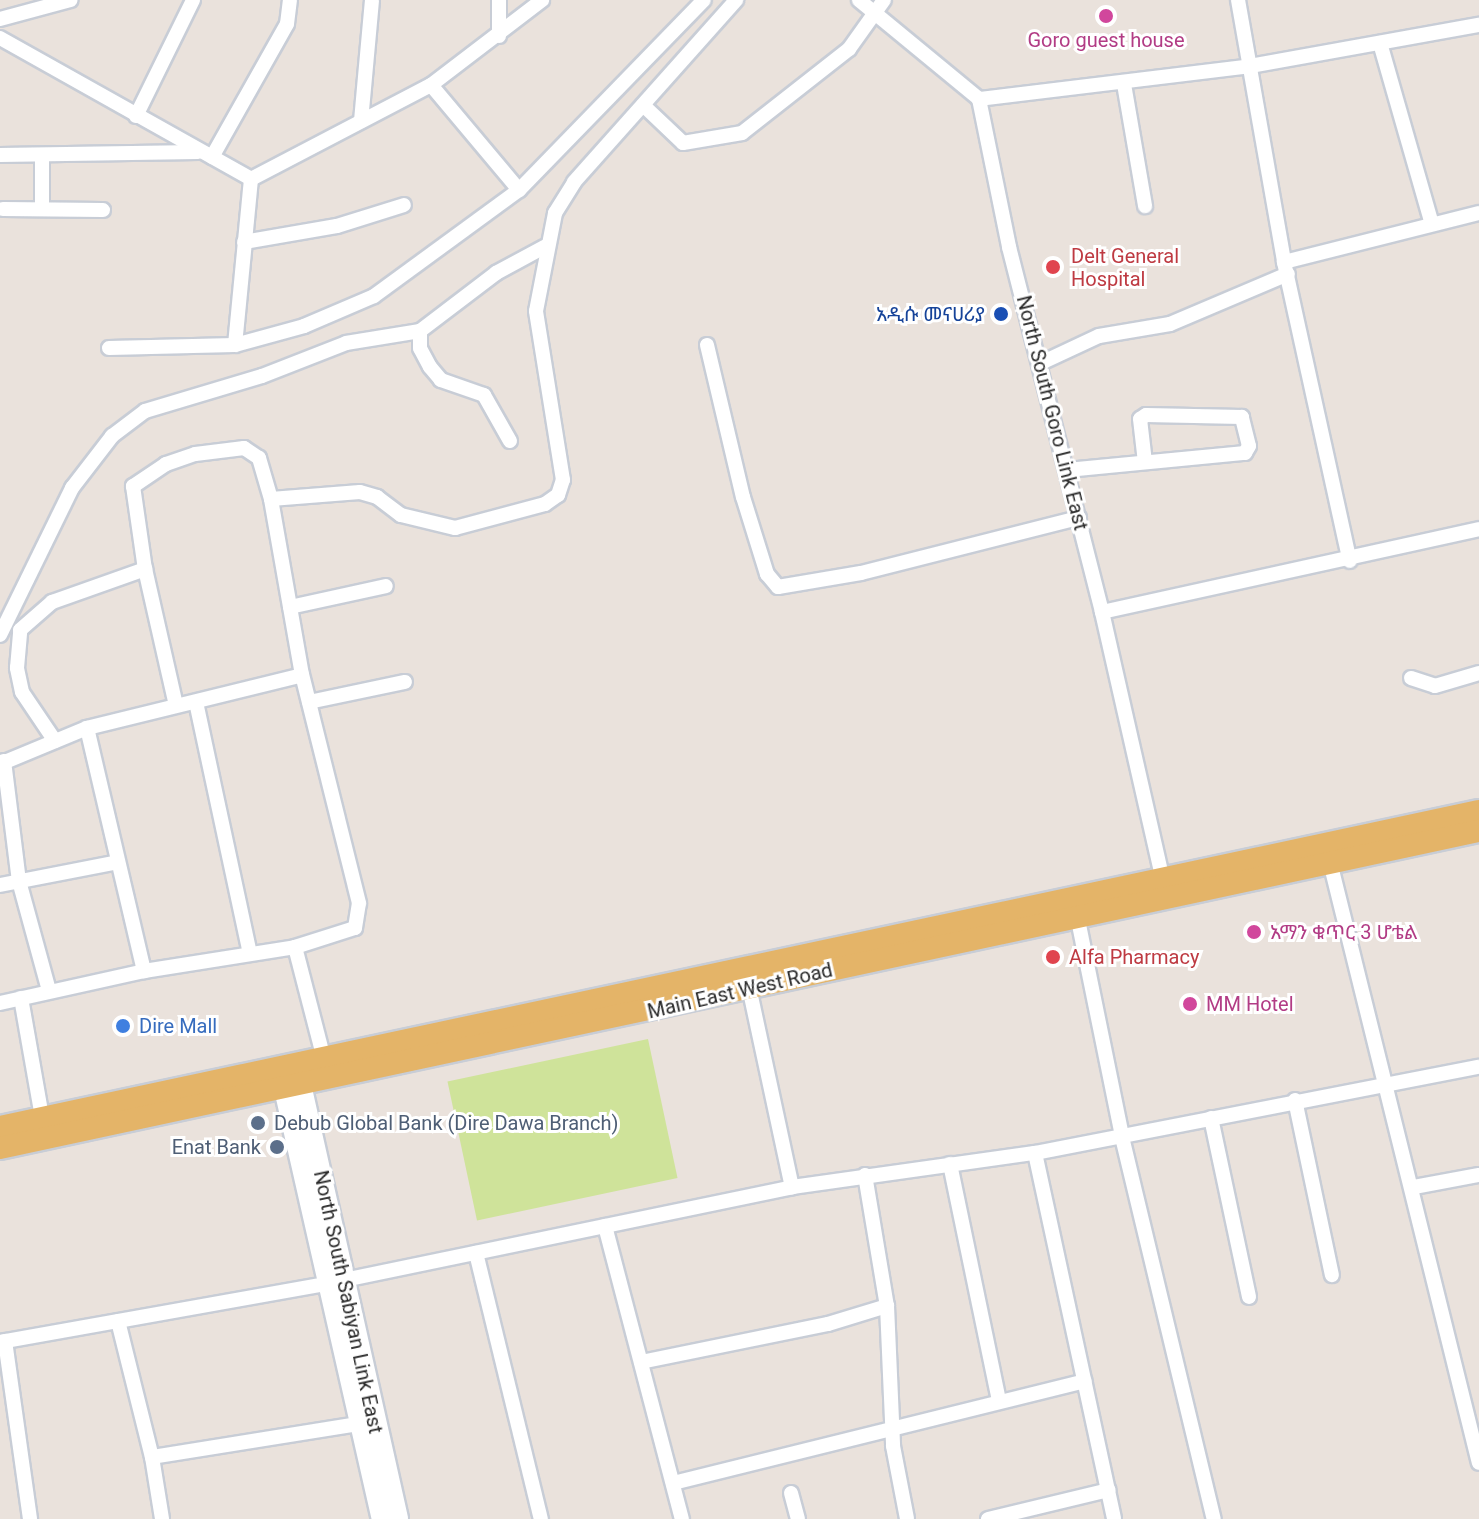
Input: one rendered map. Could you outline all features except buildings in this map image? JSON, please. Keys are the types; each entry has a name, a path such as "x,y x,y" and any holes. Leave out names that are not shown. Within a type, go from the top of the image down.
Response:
{"main road":[{"name":"Main East West Road","path":"1328,854 1479,811"},
{"name":"Main East West Road","path":"0,1148 44,1129 290,1078 384,1055 579,1016 1328,854 1479,831"},
{"name":"Main East West Road","path":"683,993 749,987 774,973"},
{"name":"Main East West Road","path":"290,1078 324,1059 384,1055"},
{"name":"North South Sabiyan Link East","path":"290,1078 334,1282 398,1519"},
{"name":"Main East West Road","path":"0,1127 44,1129"},
{"name":"North South Sabiyan Link East","path":"334,1282 357,1424 382,1519"}],"street":[{"path":"0,19 71,0"},
{"path":"136,116 193,0"},
{"path":"207,154 287,24 290,0"},
{"path":"361,121 372,0"},
{"path":"499,0 499,36"},
{"path":"251,179 431,85 499,36 542,0"},
{"path":"109,348 235,345 304,326 374,296 519,190 704,0"},
{"path":"271,499 360,492 377,497 401,515 455,528 545,504 558,495 563,480 536,311 544,247 555,213 574,182 736,0"},
{"path":"859,0 881,7 979,99 1124,84 1250,66 1479,25"},
{"path":"1238,0 1286,268 1350,561"},
{"path":"643,105 683,143 742,133 849,49 881,7"},
{"path":"0,38 251,179"},
{"path":"1380,43 1432,224"},
{"path":"1124,84 1145,206"},
{"path":"431,85 519,190"},
{"name":"North South Goro Link East","path":"979,99 1009,247 1102,612 1165,888"},
{"path":"0,155 207,154"},
{"path":"42,155 42,208"},
{"path":"235,345 251,179"},
{"path":"244,242 337,226 404,205"},
{"path":"3,209 103,210"},
{"path":"1041,363 1099,336 1170,324 1286,268 1479,213"},
{"path":"0,635 72,488 112,436 145,411 262,376 346,343 420,331 496,273 544,247"},
{"path":"420,331 420,348 430,367 441,380 484,395 510,441"},
{"path":"707,345 743,497 767,574 778,587 847,576 1079,518"},
{"path":"1067,470 1248,452 1242,417 1146,415 1140,419 1145,462"},
{"path":"0,1003 144,971 295,947 347,934 359,916 302,675 271,499 259,458 244,448 195,454 142,477 133,486 145,569 176,705"},
{"path":"1102,612 1350,561 1479,529"},
{"path":"55,741 22,692 17,668 20,630 52,602 145,569"},
{"path":"290,607 386,586"},
{"path":"1411,678 1435,686 1479,673"},
{"path":"49,991 19,881 2,763 87,728 302,675"},
{"path":"309,702 405,682"},
{"path":"196,702 250,953"},
{"path":"87,728 144,971"},
{"path":"1328,854 1384,1083 1414,1187 1479,1463"},
{"path":"0,885 118,862"},
{"path":"1076,908 1122,1137 1214,1519"},
{"path":"295,947 324,1059"},
{"path":"749,987 792,1187"},
{"path":"21,998 44,1129"},
{"path":"30,1519 3,1342 334,1282 792,1187 1035,1153 1295,1100 1479,1067"},
{"path":"1295,1100 1332,1275"},
{"path":"1211,1118 1249,1297"},
{"path":"1035,1153 1114,1519"},
{"path":"950,1164 999,1400"},
{"path":"865,1175 887,1306 894,1424 907,1519"},
{"path":"1414,1187 1479,1175"},
{"path":"605,1226 682,1519"},
{"path":"476,1253 541,1519"},
{"path":"641,1362 828,1324 887,1306"},
{"path":"118,1321 152,1457 162,1519"},
{"path":"673,1483 894,1424 1085,1381"},
{"path":"152,1457 357,1424"},
{"path":"988,1519 1109,1490"},
{"path":"791,1493 798,1519"}],"green space":[{"path":"648,1039 678,1178 477,1221 447,1082"}],"place":[{"name":"Goro guest house","path":"1106,16"},
{"name":"Delt General Hospital","path":"1053,267"},
{"name":"አዲሱ መናሀሪያ","path":"1001,314"},
{"name":"አማን ቁጥር 3 ሆቴል","path":"1254,932"},
{"name":"Alfa Pharmacy","path":"1053,957"},
{"name":"MM Hotel","path":"1190,1004"},
{"name":"Dire Mall","path":"123,1026"},
{"name":"Debub Global Bank (Dire Dawa Branch)","path":"258,1123"},
{"name":"Enat Bank","path":"277,1147"}]}
